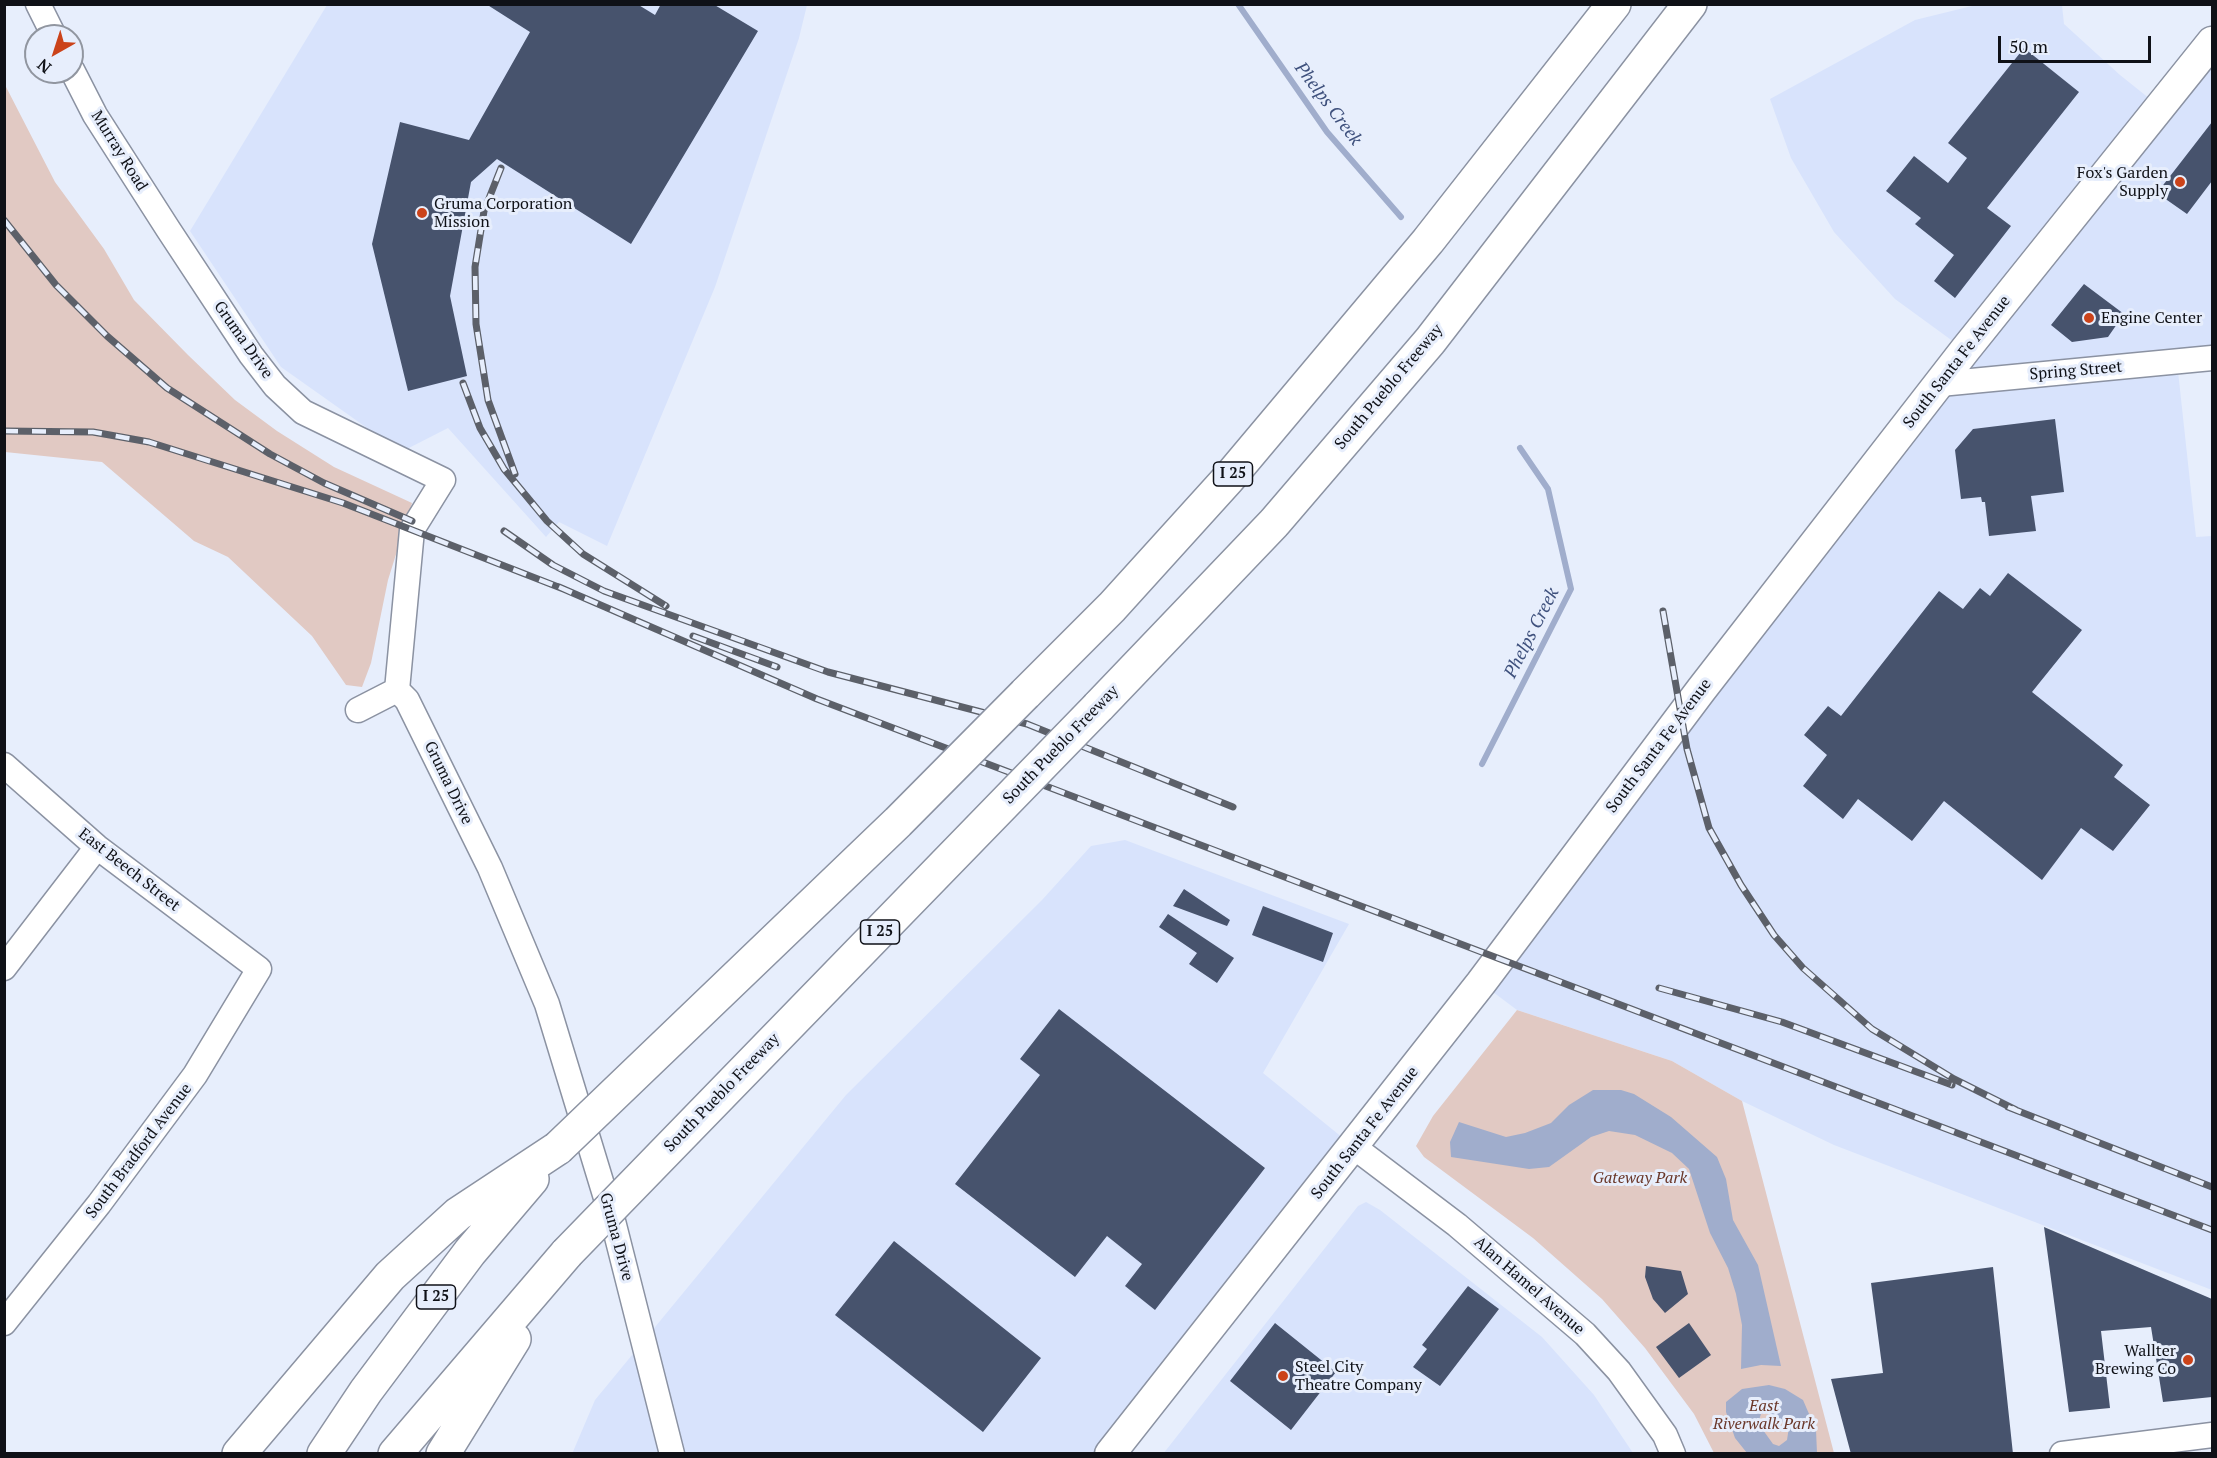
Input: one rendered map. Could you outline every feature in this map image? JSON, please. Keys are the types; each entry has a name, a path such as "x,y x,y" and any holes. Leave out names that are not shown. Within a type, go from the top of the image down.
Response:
{"highway":[{"name":"I 25","path":"324,1454 366,1391 470,1252 558,1148 890,831 1112,608 1228,479 1428,241 1614,4"},
{"name":"South Pueblo Freeway","path":"395,1454 567,1253 1274,523 1430,341 1690,4"},
{"path":"239,1454 390,1276 458,1214 558,1148"},
{"path":"443,1454 567,1253"}],"main road":[{"name":"South Santa Fe Avenue","path":"1110,1454 1481,983 1701,690 1940,384 2212,42"}],"street":[{"path":"38,4 48,24"},
{"name":"Murray Road","path":"79,84 95,115 168,229"},
{"name":"Gruma Drive","path":"168,229 251,355 275,386 303,412 443,480 412,530 397,690 407,700 490,868 548,1004 613,1221 672,1454"},
{"name":"Spring Street","path":"1940,384 2212,358"},
{"path":"358,710 397,690"},
{"name":"East Beech Street","path":"4,765 97,847 259,969"},
{"path":"4,968 97,847"},
{"name":"South Bradford Avenue","path":"4,1323 99,1204 195,1075 259,969"},
{"name":"Alan Hamel Avenue","path":"1354,1147 1457,1225 1585,1334 1619,1371 1665,1435 1673,1454"},
{"path":"2062,1454 2212,1435"}],"shaded area":[{"path":"327,5 807,5 799,38 715,287 607,546 559,522 546,537 448,428 401,452 281,367 190,231"},
{"path":"1976,5 2062,5 2064,24 2120,75 2160,107 2212,42 2212,358 2177,362 2196,537 2212,536 2212,1290 1834,1145 1742,1101 1672,1061 1517,1010 1481,983 1965,350 1895,299 1834,232 1791,158 1770,99 1915,20"},
{"path":"1125,840 1349,924 1263,1073 1354,1147 1110,1453 572,1454 595,1400 846,1095 1042,900 1091,846"},
{"path":"1593,1090 1621,1090 1634,1094 1671,1117 1717,1157 1726,1179 1733,1220 1758,1265 1781,1366 1761,1365 1741,1369 1742,1325 1728,1268 1710,1233 1689,1169 1672,1153 1635,1135 1609,1131 1591,1137 1549,1167 1529,1169 1451,1157 1450,1142 1459,1122 1506,1137 1525,1133 1551,1123 1569,1105"},
{"path":"1366,1202 1380,1210 1542,1337 1594,1395 1633,1453 1163,1454 1358,1206"},
{"path":"1769,1385 1785,1389 1803,1400 1816,1430 1817,1453 1747,1453 1735,1438 1726,1412 1726,1402 1742,1389","holes":["1766,1413 1777,1417 1789,1427 1787,1440 1779,1446 1773,1444 1758,1423 1761,1414"]}],"green space":[{"path":"4,83 55,182 104,249 134,300 235,400 277,431 334,467 412,503 388,580 371,663 362,687 346,685 312,636 228,557 194,541 102,462 5,452"},
{"name":"Gateway Park","path":"1517,1010 1672,1061 1742,1101 1834,1453 1714,1453 1694,1414 1645,1348 1602,1299 1533,1238 1424,1157 1416,1146 1433,1116"}],"building":[{"name":"Gruma Corporation Mission","path":"486,4 637,4 655,15 661,4 713,4 758,31 631,244 497,159 471,182 450,296 467,376 408,391 372,244 400,122 469,140 530,32"},
{"path":"2024,48 2079,92 1987,208 2011,226 1955,298 1934,281 1954,255 1915,224 1921,218 1886,191 1914,156 1948,183 1967,158 1948,143"},
{"path":"2212,122 2212,181 2187,214 2157,193"},
{"path":"2084,284 2124,314 2108,337 2072,342 2051,325"},
{"path":"2055,419 2064,492 2031,496 2036,531 1989,536 1985,502 1982,502 1981,497 1961,499 1955,450 1973,429"},
{"path":"2008,573 2082,630 2032,692 2123,765 2114,777 2150,805 2113,851 2081,828 2042,880 1944,801 1912,841 1858,799 1843,819 1803,786 1827,755 1804,735 1828,706 1841,716 1939,591 1963,609 1980,588 1990,596"},
{"path":"1184,889 1230,920 1227,926 1173,906"},
{"path":"1263,906 1333,933 1323,962 1252,935"},
{"path":"1168,914 1234,958 1217,983 1189,964 1197,953 1159,927"},
{"path":"1059,1009 1265,1168 1155,1310 1125,1286 1142,1264 1107,1236 1075,1277 955,1184 1040,1075 1020,1059"},
{"path":"2044,1227 2212,1299 2212,1397 2163,1402 2151,1327 2101,1331 2110,1408 2069,1412"},
{"path":"894,1241 1041,1358 983,1432 835,1315"},
{"path":"1646,1266 1681,1271 1688,1294 1665,1313 1653,1299 1645,1277"},
{"path":"1993,1267 2013,1454 1851,1454 1831,1379 1883,1373 1871,1283"},
{"path":"1468,1286 1499,1309 1440,1386 1413,1367 1427,1349 1422,1345"},
{"name":"Steel City Theatre Company","path":"1275,1323 1336,1372 1291,1430 1230,1381"},
{"path":"1689,1323 1711,1355 1679,1378 1656,1347"}],"waterway":[{"name":"Phelps Creek","path":"1238,4 1327,132 1401,217"},
{"name":"Phelps Creek","path":"1482,764 1571,589 1548,489 1520,448"}],"railway":[{"path":"501,168 484,211 475,267 476,324 488,400 515,474"},
{"path":"4,220 56,285 107,336 167,388 270,454 324,483 412,521"},
{"path":"463,383 480,428 504,469 547,521 583,554 666,606"},
{"path":"4,431 93,432 149,442 343,503 566,590"},
{"path":"504,531 553,565 604,591 828,672 1027,724 1233,807"},
{"path":"559,587 817,699 2212,1230"},
{"path":"1663,611 1687,749 1709,828 1741,885 1774,935 1803,968 1872,1029 1954,1079 2016,1110"},
{"path":"693,636 777,667"},
{"path":"1659,988 1782,1022 1952,1085"},
{"path":"2008,1107 2212,1187"}],"place":[{"name":"Fox's Garden Supply","path":"2180,182"},
{"name":"Gruma Corporation Mission","path":"422,213"},
{"name":"Engine Center","path":"2089,318"},
{"name":"Wallter Brewing Co","path":"2188,1360"},
{"name":"Steel City Theatre Company","path":"1283,1376"}],"park label":[{"name":"East Riverwalk Park","path":"1764,1415"}]}
